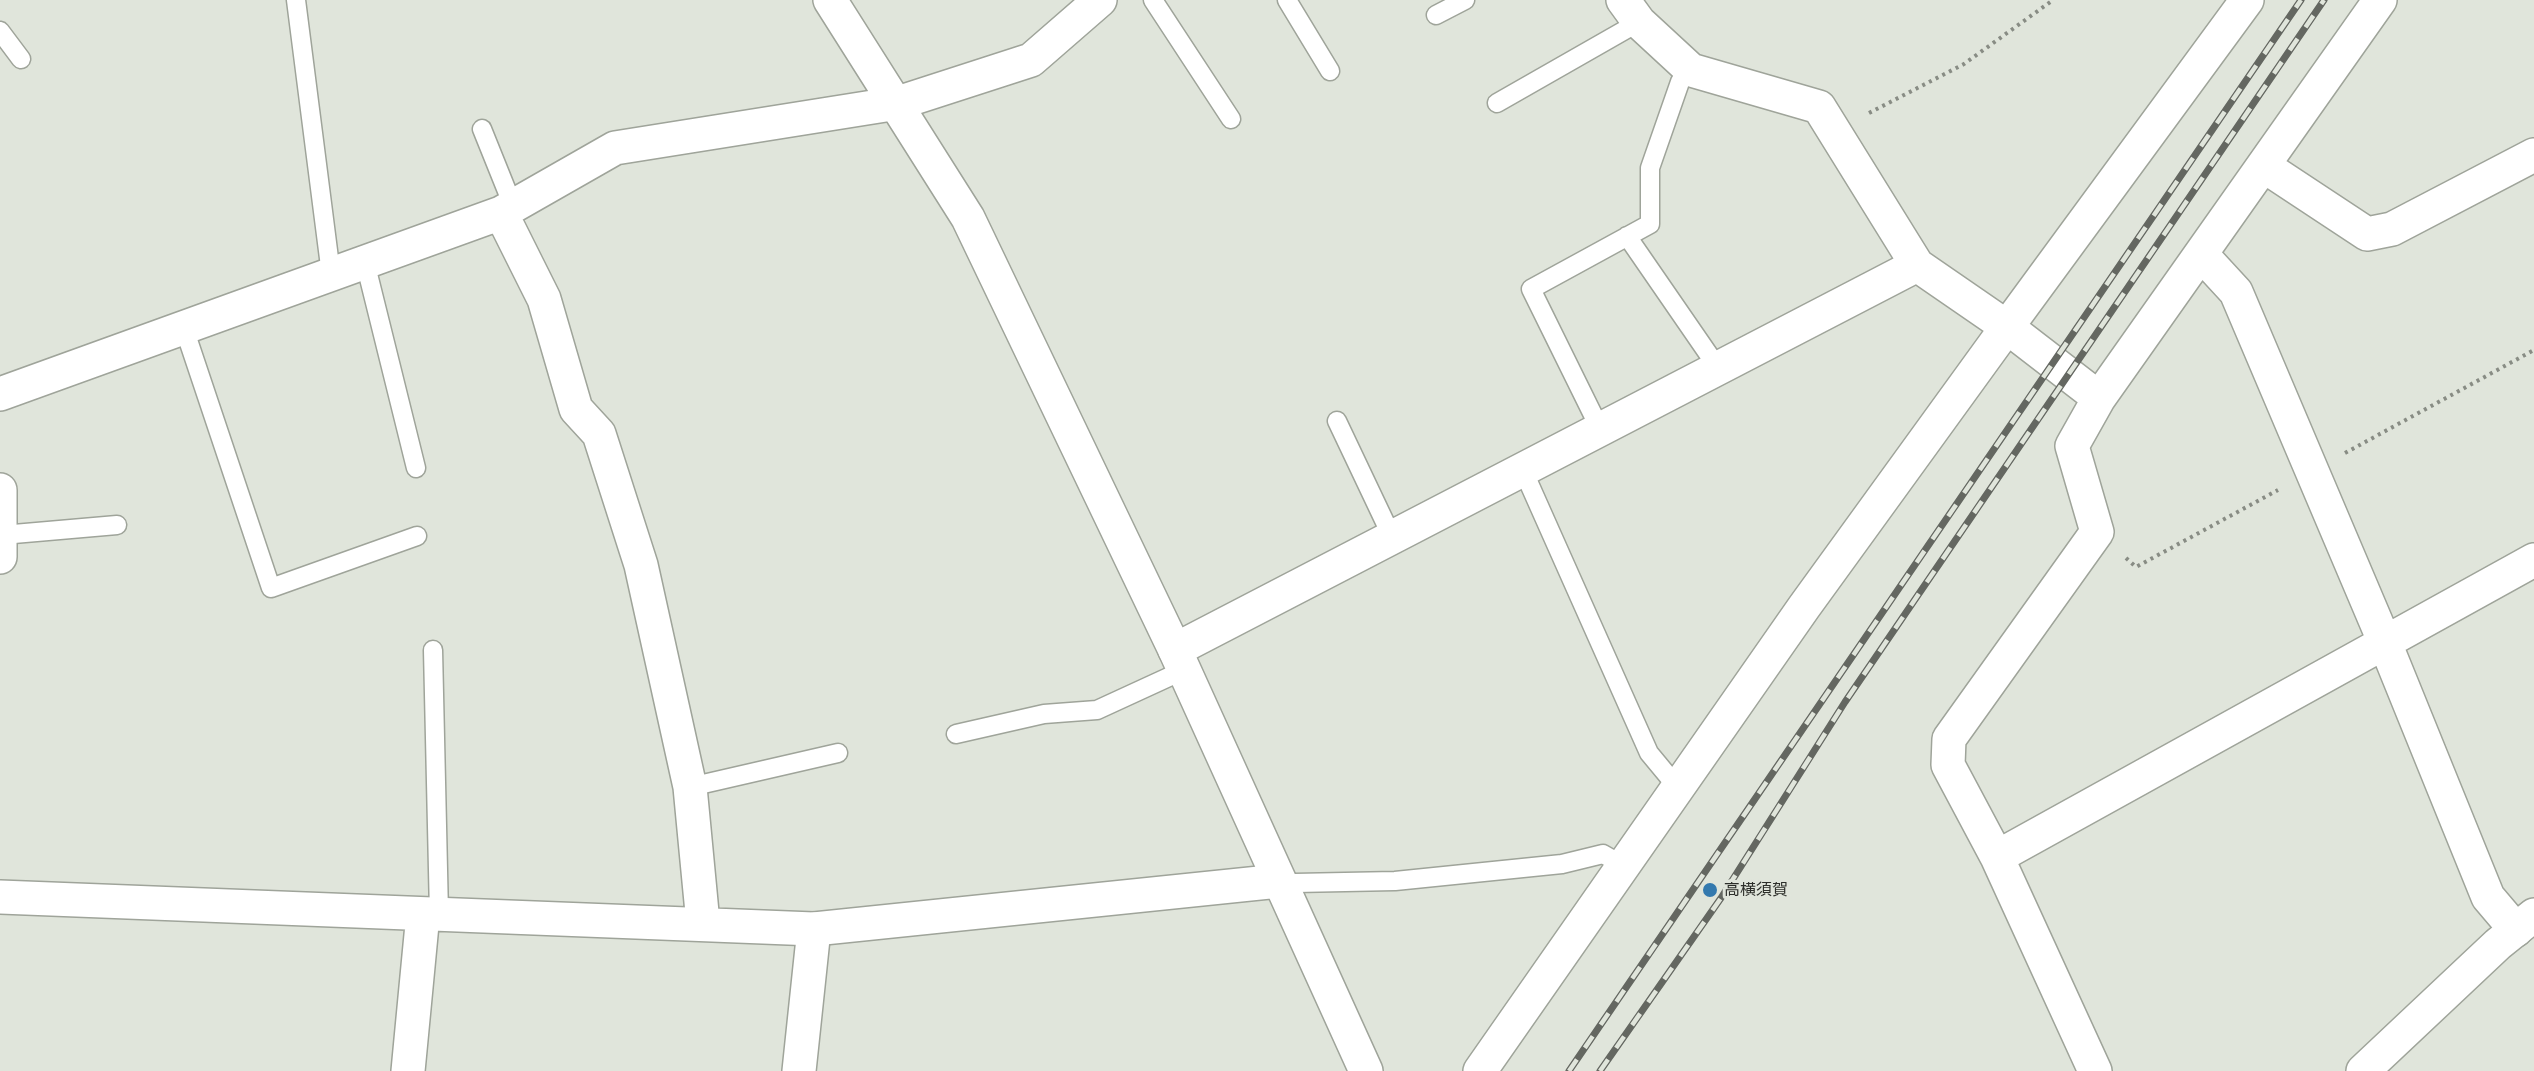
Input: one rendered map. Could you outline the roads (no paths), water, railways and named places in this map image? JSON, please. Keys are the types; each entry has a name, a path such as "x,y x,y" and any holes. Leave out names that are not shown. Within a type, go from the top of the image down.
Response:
{"street":[{"path":"830,0 898,104 968,218 1287,882 1366,1071"},
{"path":"0,394 507,209 615,148 898,104 1031,60 1100,0"},
{"path":"1480,1071 1811,598 2247,0"},
{"path":"2095,1071 1997,857 1947,765 1949,739 2097,532 2072,446 2099,398 2380,0"},
{"path":"1631,11 1688,68 1819,107 1917,265 2007,327 2099,398"},
{"path":"2264,166 2367,234 2392,229 2534,155"},
{"path":"507,209 544,299 576,408 599,434 640,565 690,787 703,923"},
{"path":"2201,254 2236,292 2385,643 2488,897 2525,922 2363,1071"},
{"path":"1179,660 1392,537 1917,265"},
{"path":"1997,857 2534,560"},
{"path":"0,897 814,929 1287,882"},
{"path":"408,1071 431,914"},
{"path":"799,1071 814,929"}],"lane":[{"path":"296,0 331,274"},
{"path":"1153,0 1231,119"},
{"path":"1287,0 1330,71"},
{"path":"1436,15 1465,0"},
{"path":"1497,103 1631,11"},
{"path":"0,31 21,59"},
{"path":"1600,429 1531,289 1650,224 1650,168 1680,82 1688,68"},
{"path":"482,129 507,209"},
{"path":"1628,236 1718,368"},
{"path":"365,262 416,468"},
{"path":"184,327 271,588 417,536"},
{"path":"1337,420 1392,537"},
{"path":"1523,470 1649,753 1678,788"},
{"path":"1,520 117,525"},
{"path":"431,914 433,650"},
{"path":"956,734 1044,714 1097,710 1179,660"},
{"path":"690,787 838,753"},
{"path":"1287,882 1395,881 1562,864 1603,854 1624,866"}],"railway":[{"path":"1569,1071 2301,0"},
{"path":"1600,1071 1721,898 1845,702 2324,0"}],"place":[{"name":"高横須賀","path":"1710,890"}]}
